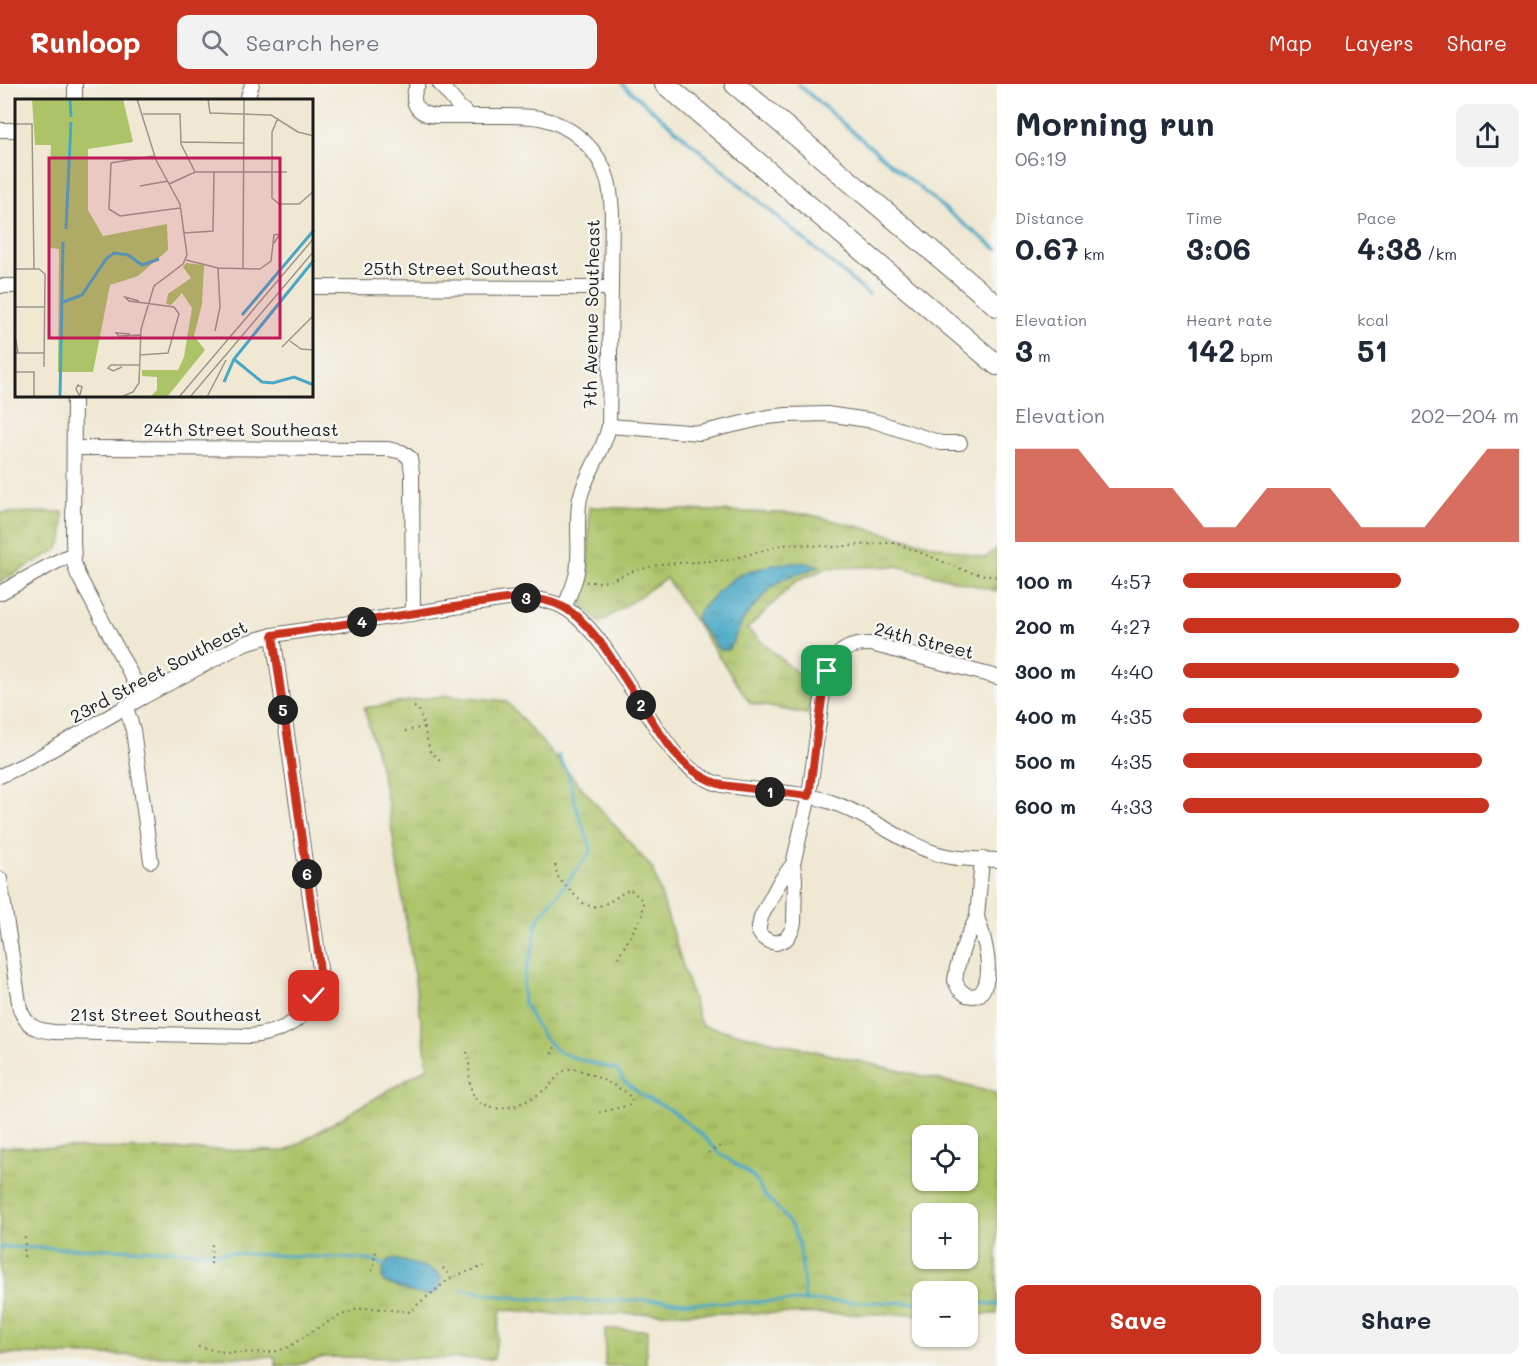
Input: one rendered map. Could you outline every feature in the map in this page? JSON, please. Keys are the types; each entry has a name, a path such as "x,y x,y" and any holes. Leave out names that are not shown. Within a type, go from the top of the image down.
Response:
{"highway":[{"path":"665,84 997,365"},
{"path":"735,84 997,306"},
{"path":"880,207 997,295"}],"street":[{"path":"247,99 252,84"},
{"name":"7th Avenue Southeast","path":"418,84 415,90 415,102 425,114 531,117 554,122 586,144 596,155 608,181 611,195 609,426 604,445 581,496 575,581 565,606"},
{"path":"440,84 460,108 470,116"},
{"name":"25th Street Southeast","path":"314,287 610,288"},
{"path":"74,398 74,563 83,587 143,697"},
{"path":"609,426 700,433 768,417 827,414 874,421 941,444 960,444"},
{"name":"24th Street Southeast","path":"74,448 388,449 406,454 410,458 412,473 413,614"},
{"path":"0,593 54,562 73,554"},
{"name":"23rd Street Southeast","path":"0,776 32,761 143,697 245,643 273,635 413,614 522,598 542,599 565,606 593,632 676,757 708,780 722,785 809,796 839,805 932,852 948,856 997,860"},
{"name":"21st Street Southeast","path":"0,879 18,1001 23,1018 40,1030 250,1036 282,1029 302,1015 314,996 320,969 273,635"},
{"name":"24th Street","path":"809,796 824,684 830,663 842,651 857,645 878,645 997,677"},
{"path":"126,707 133,730 151,861"},
{"path":"793,864 779,883 761,917 759,932 769,941 786,939 792,930 795,895 793,864 809,796"},
{"path":"977,917 983,933 988,978 980,994 969,996 959,989 955,975 965,942 977,917 982,859"}],"path":[{"path":"575,581 596,583 609,581 630,572 661,564 729,560 781,544 832,547 896,543 969,572 997,577"},
{"path":"414,707 420,712 430,751 440,760"},
{"path":"405,731 425,727"},
{"path":"555,865 560,882 570,889 583,904 603,905 630,889 643,901 643,914 616,961"},
{"path":"552,1054 556,1044"},
{"path":"467,1052 471,1088 474,1096 481,1103 498,1109 509,1108 541,1092 554,1083 558,1076 567,1069 578,1069 626,1092 632,1099 630,1105 597,1113"},
{"path":"708,1153 720,1146"},
{"path":"24,1257 25,1236"},
{"path":"211,1264 212,1242"},
{"path":"372,1271 376,1251"},
{"path":"198,1347 229,1353 268,1353 285,1350 328,1322 357,1309 372,1308 411,1312 452,1277 484,1266"},
{"path":"443,1268 452,1277"}],"green space":[{"path":"589,507 807,514 985,558 997,548 997,591 896,566 827,568 795,582 747,629 812,686 808,714 750,703 666,578 600,623 582,605 580,597 588,565"},
{"path":"63,512 63,539 58,549 0,582 0,513"},
{"path":"447,695 506,701 653,869 701,1025 997,1093 997,1314 978,1314 978,1281 912,1281 912,1314 583,1315 501,1309 494,1359 324,1357 294,1366 276,1366 275,1357 0,1354 0,1147 286,1151 428,1067 388,804 364,708"},
{"path":"605,1329 647,1330 646,1366 605,1366"}],"water":[{"path":"783,563 807,563 820,566 782,580 771,588 744,618 728,650 720,650 697,622 697,614 717,592 734,578 750,571"},
{"path":"394,1259 436,1272 441,1278 440,1288 426,1295 384,1282 382,1278 384,1267 389,1260"}],"waterway":[{"path":"622,84 869,295"},
{"path":"798,84 956,218 997,249"},
{"path":"558,755 568,774 577,810 591,847 590,853 536,924 535,940 525,974 524,1003 543,1036 556,1050 617,1070 623,1080 642,1095 671,1110 701,1134 719,1153 756,1180 763,1193 794,1230 800,1249 805,1301"},
{"path":"0,1247 163,1250 360,1259 375,1261 387,1266"},
{"path":"462,1289 506,1297 591,1301 912,1303"},
{"path":"978,1303 997,1304"}],"route":[{"path":"314,996 320,977 319,959 273,635 506,599 536,598 553,602 565,606 593,632 676,757 689,768 708,780 722,785 809,796 827,671"}]}
